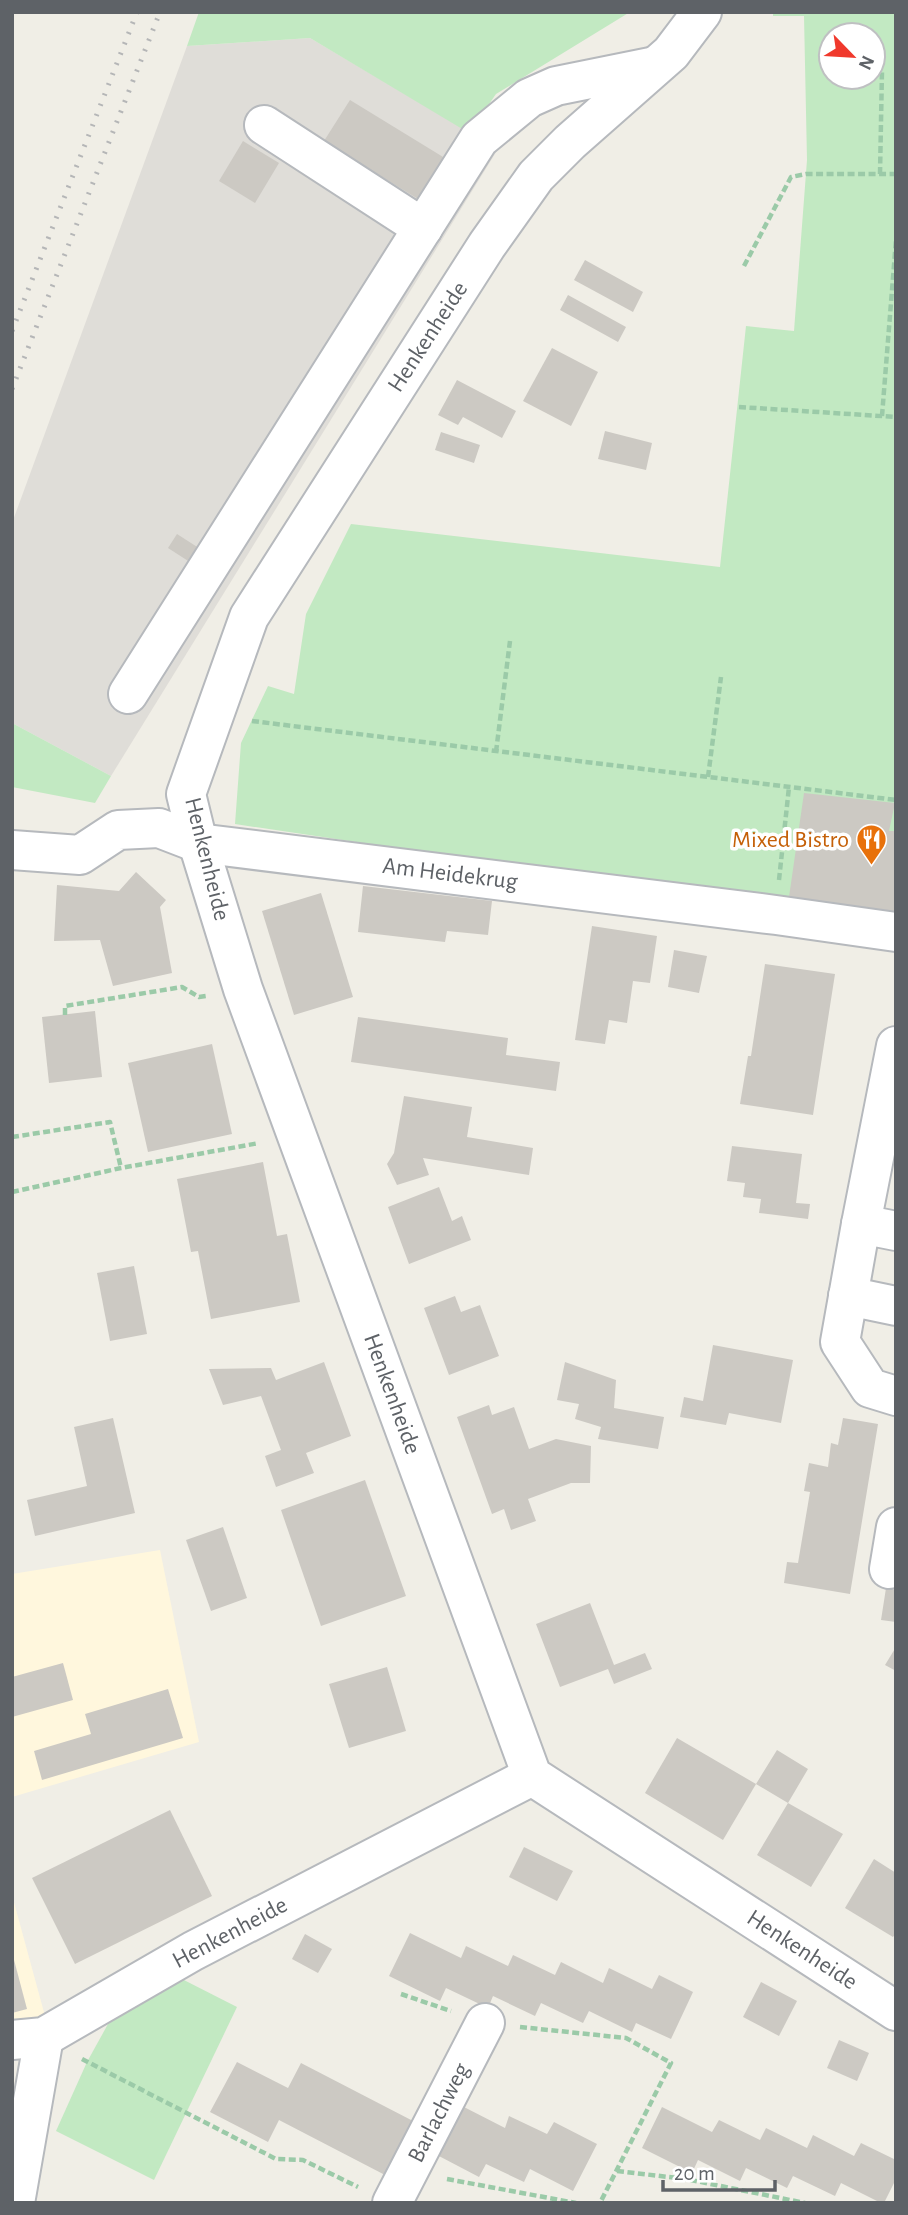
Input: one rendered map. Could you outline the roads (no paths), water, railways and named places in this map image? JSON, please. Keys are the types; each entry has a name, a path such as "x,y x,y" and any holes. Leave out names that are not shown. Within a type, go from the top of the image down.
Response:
{"street":[{"name":"Henkenheide","path":"702,12 671,53 570,142 536,176 487,245 249,617 186,793 198,843 243,989 532,1776 896,2011"},
{"path":"128,694 479,139 529,99 556,86 657,65"},
{"path":"264,125 423,228"},
{"name":"Am Heidekrug","path":"12,850 79,855 118,830 159,828 198,843 896,932"},
{"path":"896,1046 878,1227 848,1296 840,1342 870,1388 896,1396"},
{"path":"848,1296 896,1306"},
{"path":"889,1569 896,1527"},
{"name":"Henkenheide","path":"28,2039 532,1776"},
{"name":"Barlachweg","path":"388,2188 485,2023"},
{"path":"15,2203 28,2039"}],"railway":[{"path":"12,331 137,12"},
{"path":"12,389 160,12"}],"place":[{"name":"Mixed Bistro","path":"872,867"}]}
